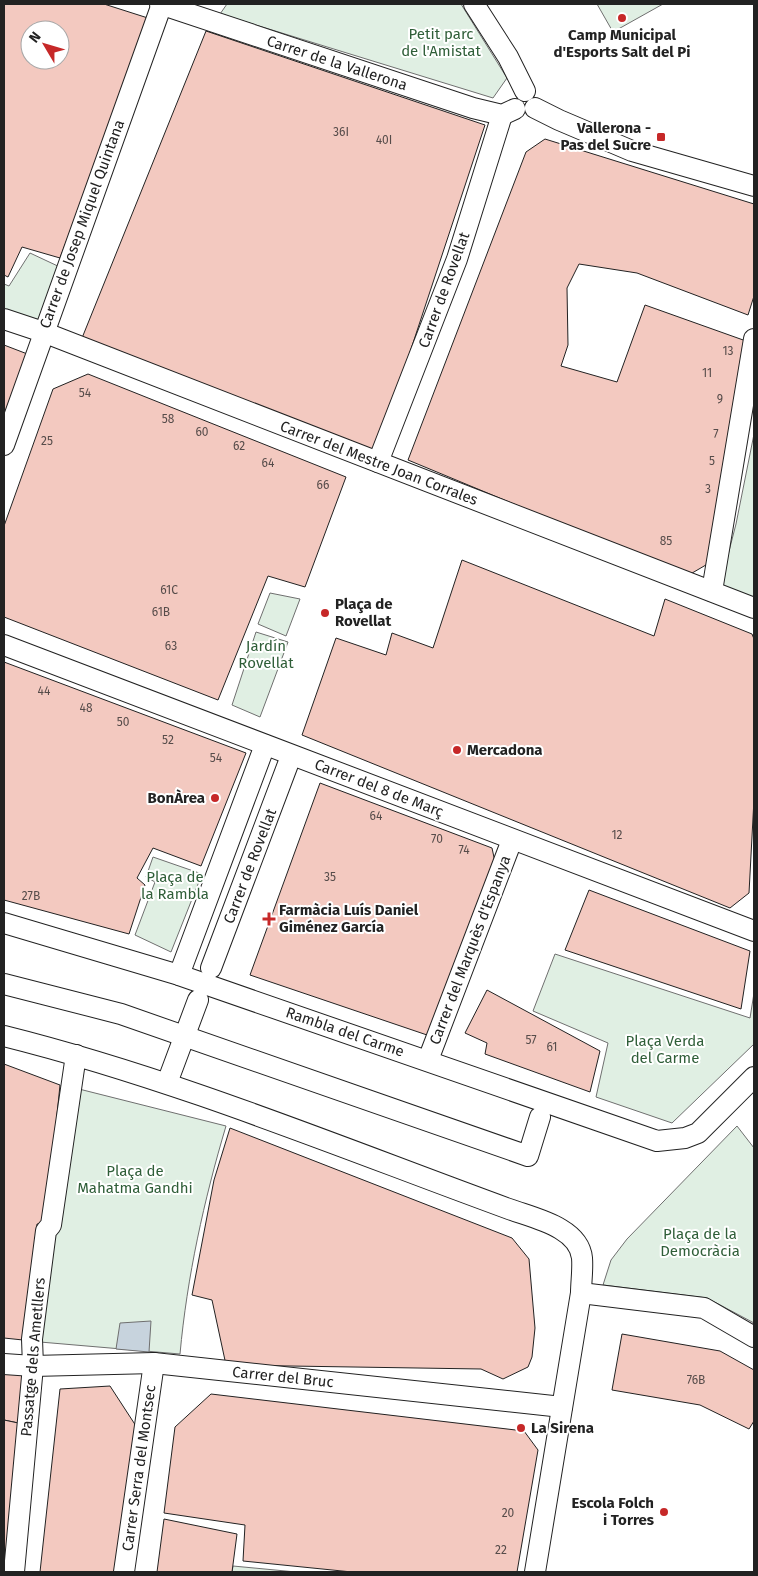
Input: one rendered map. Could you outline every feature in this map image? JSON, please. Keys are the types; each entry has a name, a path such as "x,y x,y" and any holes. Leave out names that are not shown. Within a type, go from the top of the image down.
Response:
{"street":[{"name":"Carrer de la Vallerona","path":"161,4 463,104 526,114 535,108"},
{"name":"Carrer de Josep Miquel Quintana","path":"4,445 161,4"},
{"path":"474,4 508,57 525,91 535,96 535,108 558,120 632,151 754,186"},
{"name":"Carrer de Rovellat","path":"378,462 457,259 508,112 514,97 520,92 525,91"},
{"name":"Carrer del Mestre Joan Corrales","path":"4,319 43,332 754,608"},
{"path":"712,591 754,339"},
{"name":"Carrer del 8 de Març","path":"4,645 754,931"},
{"name":"Carrer de Rovellat","path":"179,975 265,744"},
{"name":"Carrer de Rovellat","path":"211,968 288,764"},
{"name":"Carrer del Marquès d'Espanya","path":"428,1060 512,840"},
{"name":"Rambla del Carme","path":"4,924 179,975 657,1141 685,1138 698,1133 754,1077"},
{"path":"4,984 121,1014 528,1156 540,1117"},
{"path":"170,1075 198,1000"},
{"path":"4,1036 76,1055 173,1087 509,1209 553,1226 570,1235 577,1244 582,1257 581,1293 535,1572"},
{"name":"Passatge dels Ametllers","path":"14,1572 33,1366 32,1339 46,1231 51,1225 76,1055"},
{"path":"581,1293 704,1308 754,1337"},
{"name":"Carrer del Bruc","path":"4,1364 33,1366 154,1363 562,1407"},
{"name":"Carrer Serra del Montsec","path":"124,1572 154,1363"}],"green space":[{"name":"Petit parc de l'Amistat","path":"227,4 461,4 507,78 493,98 220,14"},
{"name":"Camp Municipal d'Esports Salt del Pi","path":"597,4 663,4 613,32"},
{"path":"30,253 62,268 39,327 4,314 4,284 9,286"},
{"path":"754,434 754,599 720,586 736,524"},
{"path":"270,593 300,599 286,636 258,624"},
{"name":"Jardín Rovellat","path":"256,632 288,642 260,717 232,705"},
{"name":"Plaça de la Rambla","path":"153,857 202,874 171,952 135,935 155,882 146,877"},
{"name":"Plaça Verda del Carme","path":"555,954 750,1018 754,993 754,1044 672,1123 596,1097 608,1043 533,1011"},
{"name":"Plaça de Mahatma Gandhi","path":"75,1088 226,1126 197,1239 187,1296 180,1354 40,1342"},
{"name":"Plaça de la Democràcia","path":"737,1126 754,1148 754,1323 707,1298 603,1285 611,1260 627,1239"},
{"path":"233,1566 296,1572 232,1572"}],"shaded area":[{"path":"151,1321 149,1352 116,1349 120,1323"}],"building":[{"path":"4,4 104,4 151,19 60,258 22,247 8,277 4,275"},
{"path":"206,31 485,125 377,452 82,338"},
{"path":"545,139 754,204 754,296 748,315 637,273 579,264 567,288 568,345 561,366 617,382 645,305 746,341 711,562 687,576 408,460 526,152"},
{"path":"4,345 30,355 4,428"},
{"path":"88,374 346,477 305,587 268,576 218,700 4,617 4,526 53,389"},
{"path":"462,560 654,636 665,599 752,634 754,639 754,799 749,893 730,908 302,735 336,638 386,655 392,633 433,648"},
{"path":"4,662 246,753 201,866 153,848 137,878 145,885 129,934 4,900"},
{"path":"320,783 492,848 495,862 430,1036 250,975"},
{"path":"589,890 750,951 741,1009 565,950"},
{"path":"487,990 600,1051 590,1092 485,1054 487,1043 465,1033"},
{"path":"4,1064 60,1085 46,1224 37,1224 23,1340 4,1338"},
{"path":"230,1128 512,1238 529,1259 535,1328 532,1357 528,1367 503,1379 481,1369 226,1365 212,1300 192,1295 214,1180"},
{"path":"622,1334 720,1351 754,1370 754,1421 749,1429 700,1405 612,1390"},
{"path":"4,1370 26,1371 23,1424 4,1420"},
{"path":"110,1386 136,1426 115,1572 40,1572 60,1389"},
{"path":"211,1394 524,1431 538,1450 517,1572 352,1572 243,1561 245,1525 164,1513 175,1427"},
{"path":"4,1420 23,1424 9,1572 4,1572"},
{"path":"164,1519 237,1534 232,1572 157,1572"}],"place":[{"name":"Camp Municipal d'Esports Salt del Pi","path":"622,18"},
{"name":"Vallerona - Pas del Sucre","path":"661,137"},
{"name":"Plaça de Rovellat","path":"325,613"},
{"name":"Mercadona","path":"457,750"},
{"name":"BonÀrea","path":"215,798"},
{"name":"Farmàcia Luís Daniel Giménez García","path":"269,919"},
{"name":"La Sirena","path":"521,1428"},
{"name":"Escola Folch i Torres","path":"664,1512"}]}
